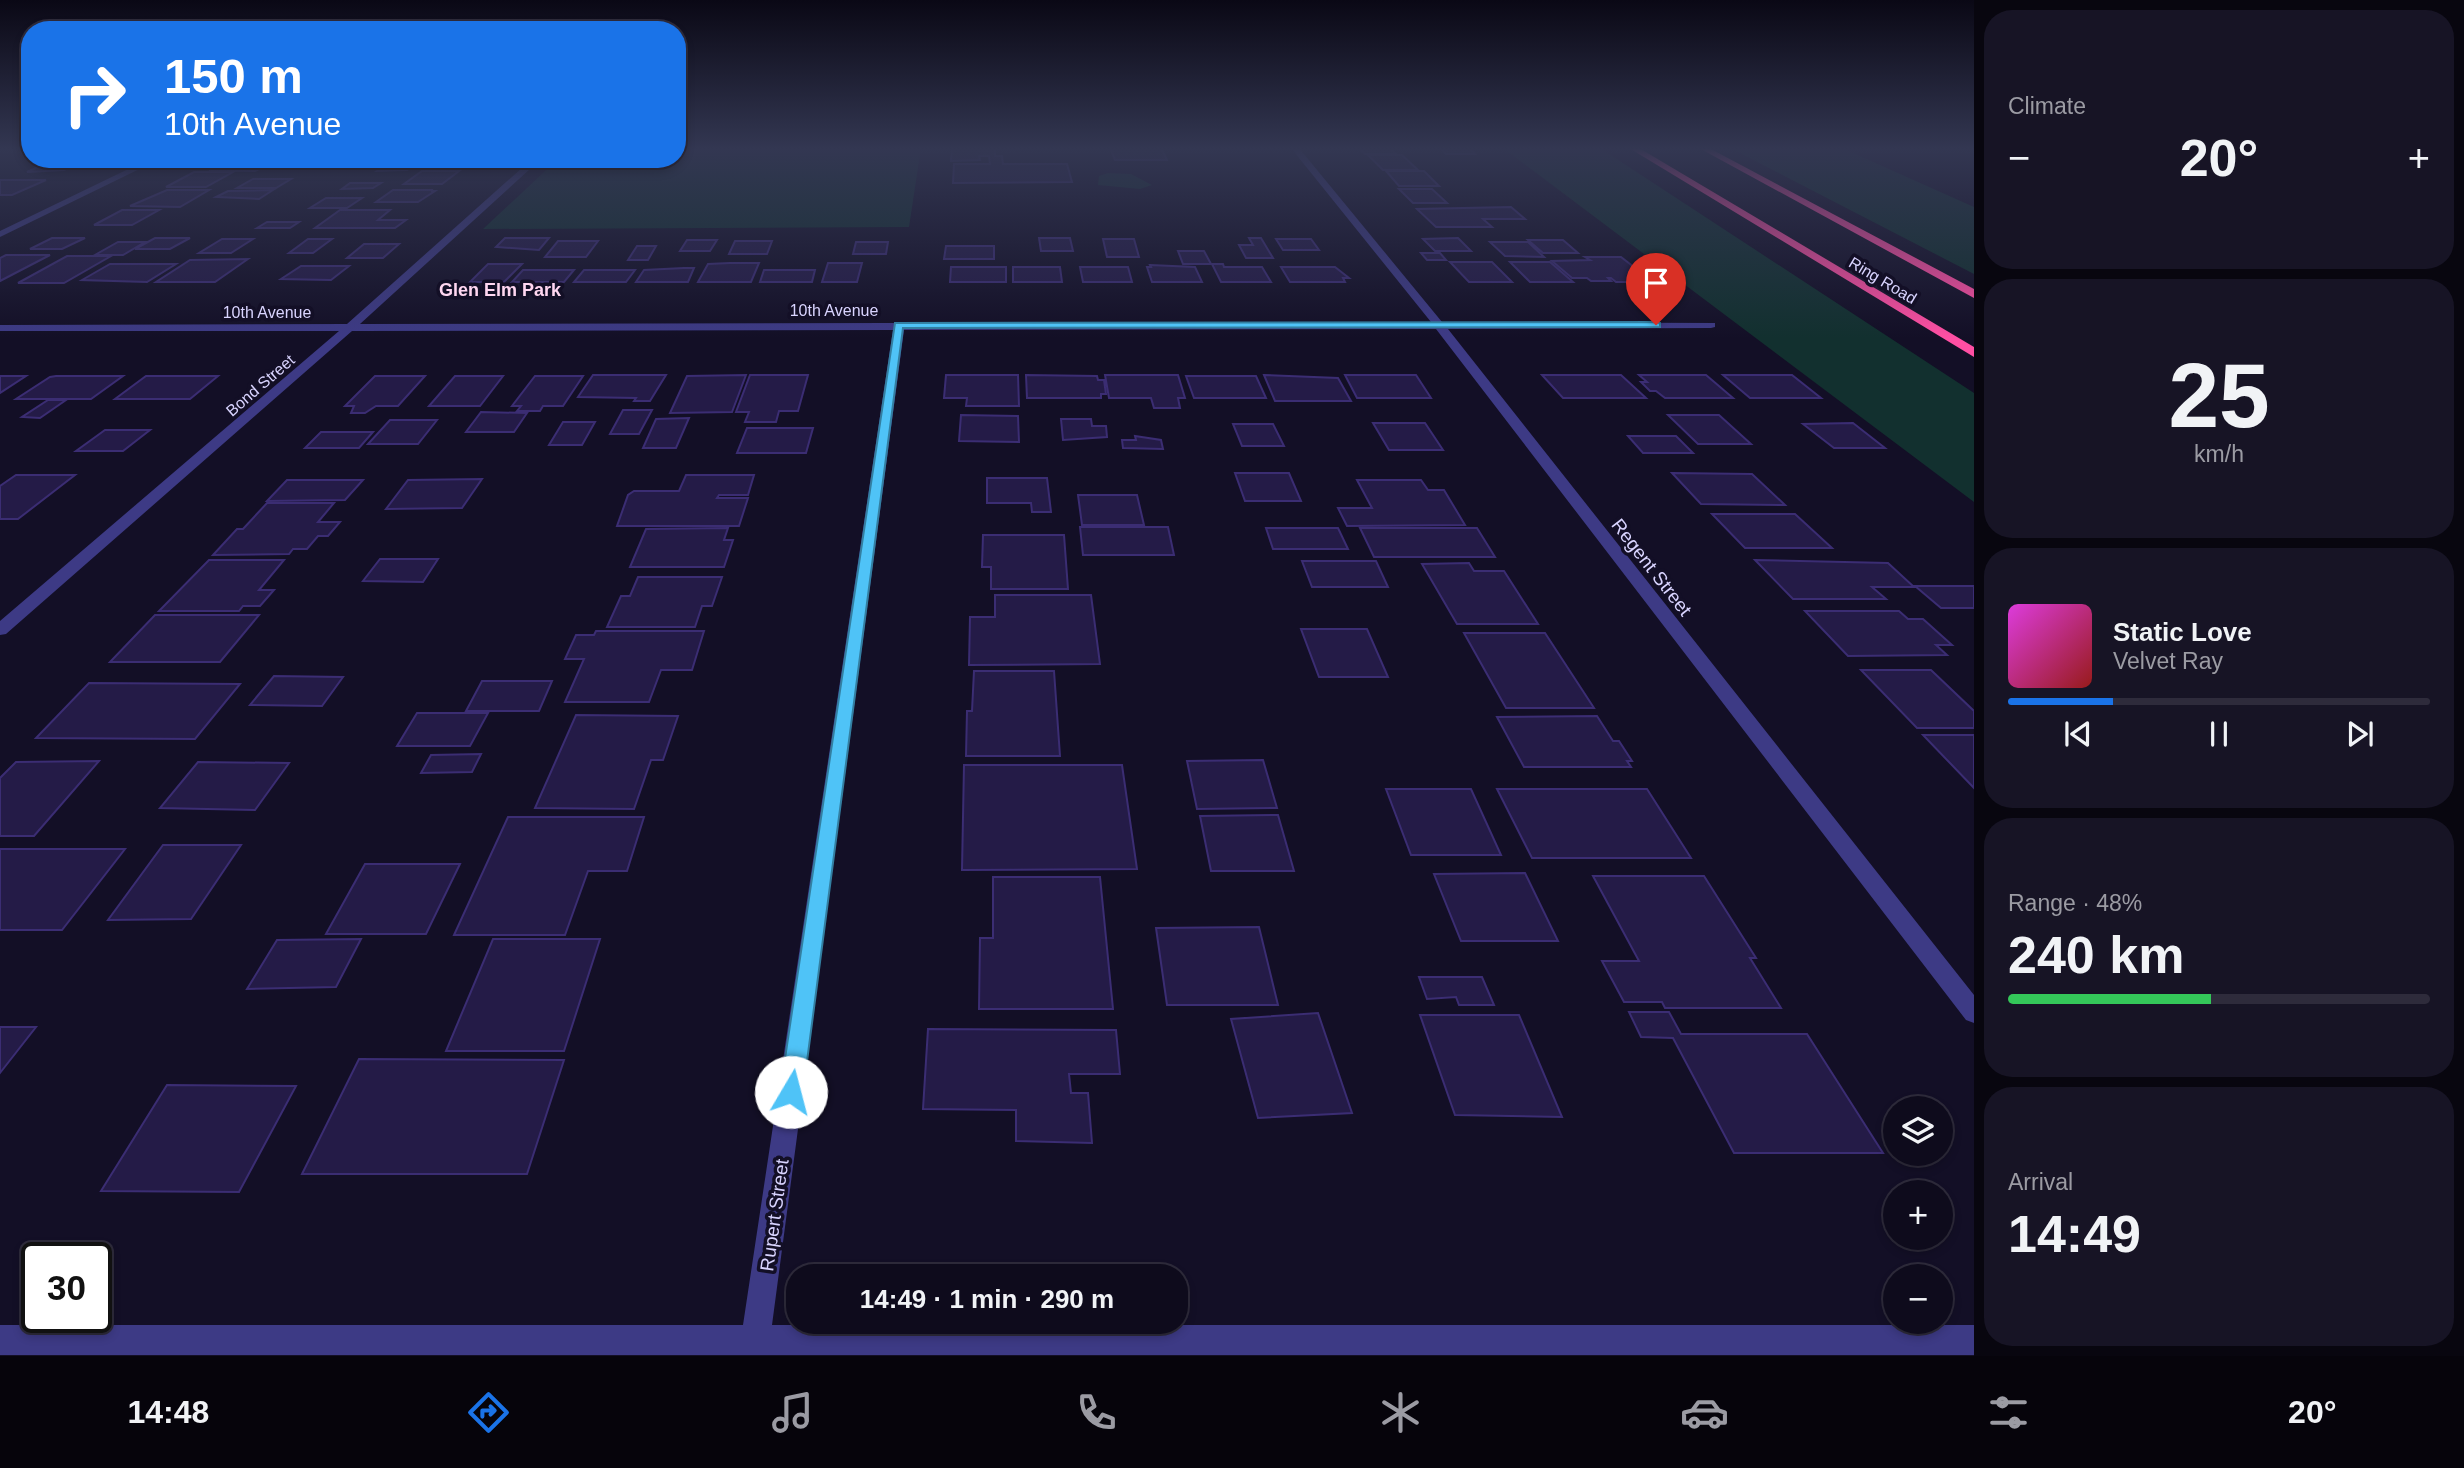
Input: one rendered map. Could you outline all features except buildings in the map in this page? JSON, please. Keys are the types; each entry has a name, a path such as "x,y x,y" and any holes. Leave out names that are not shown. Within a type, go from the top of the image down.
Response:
{"highway":[{"name":"Ring Road","path":"1738,211 1974,353"},
{"name":"Ring Road","path":"1820,211 1974,294"}],"street":[{"path":"0,234 47,211"},
{"name":"Bond Street","path":"0,630 349,328 479,211"},
{"name":"Regent Street","path":"1346,211 1439,325 1974,1013"},
{"name":"10th Avenue","path":"0,328 1711,325"},
{"name":"Rupert Street","path":"755,1348 899,326"},
{"path":"0,1340 755,1348 1974,1340"}],"green space":[{"path":"502,211 911,211 909,227 483,229"},
{"path":"1587,211 1697,211 1974,393 1974,502"},
{"path":"1853,211 1974,211 1974,274"}],"district":[{"name":"Glen Elm Park","path":"500,290"}],"route":[{"path":"791,1092 899,326 1656,325"}]}
